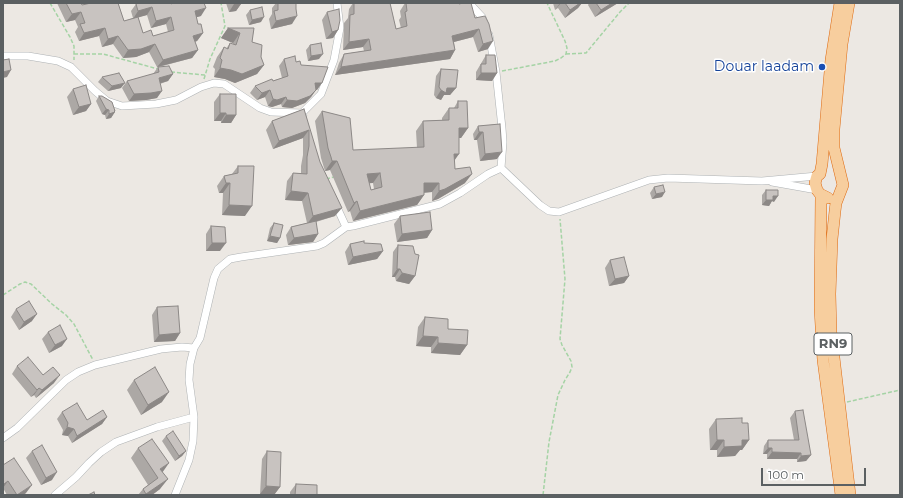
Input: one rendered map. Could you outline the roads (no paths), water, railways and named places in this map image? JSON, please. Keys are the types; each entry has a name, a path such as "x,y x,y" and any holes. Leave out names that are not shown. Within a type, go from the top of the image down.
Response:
{"highway":[{"name":"RN9","path":"840,3 831,60 823,151 819,175 815,183 819,193 820,309 823,360 841,495"},
{"name":"RN9","path":"849,3 842,44 834,129 834,148 843,185 839,193 835,211 832,239 830,294 831,332 850,495"},
{"path":"819,175 823,172 831,170 840,176"},
{"path":"819,193 831,198 839,193"}],"street":[{"path":"3,56 28,56 58,61 71,67 107,101 122,106 156,104 176,100 201,87 214,83 224,84 260,108 271,112 302,113 320,94 332,66 340,28 337,3"},
{"path":"469,3 482,17 488,30 496,72 503,142 501,168"},
{"path":"302,113 305,124"},
{"path":"501,168 540,205 549,211 559,212 649,180 668,178 762,181 819,175"},
{"path":"175,495 189,460 193,441 194,417 189,380 190,364 194,348 200,338 214,278 218,268 230,260 242,257 317,246 324,243 346,227 440,204 460,193 494,170 501,168"},
{"path":"762,181 819,193"},
{"path":"333,198 346,227"},
{"path":"3,438 17,428 66,380 78,372 95,365 161,349 182,347 194,348"},
{"path":"55,495 97,456 116,442 134,434 194,417"}],"place":[{"name":"Douar laadam","path":"822,67"}]}
